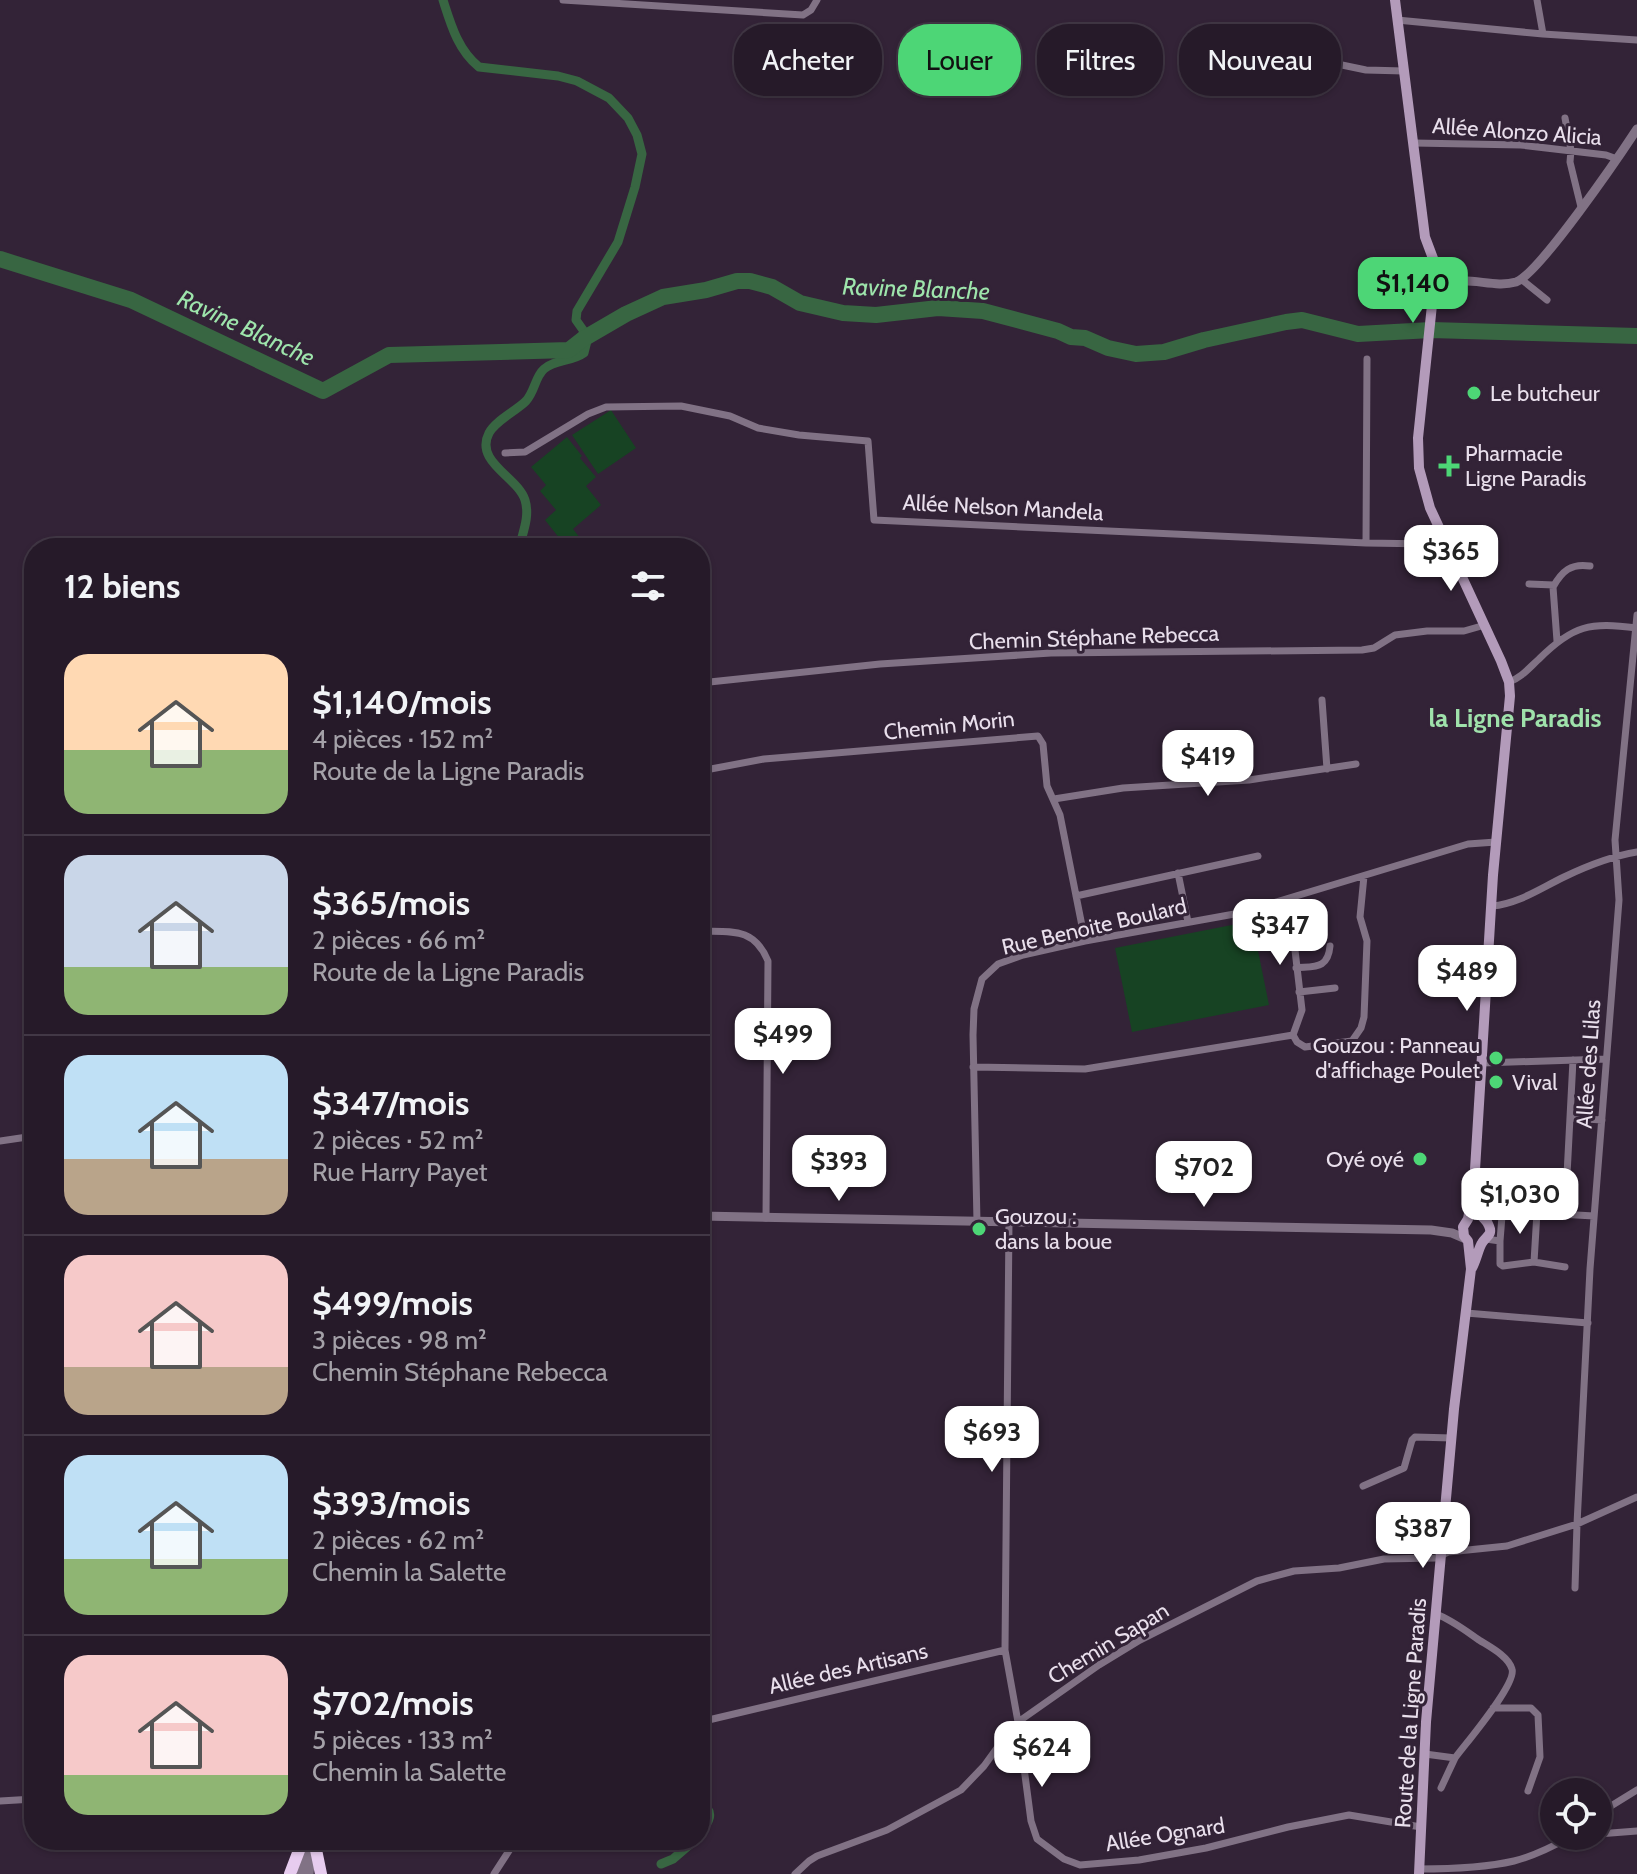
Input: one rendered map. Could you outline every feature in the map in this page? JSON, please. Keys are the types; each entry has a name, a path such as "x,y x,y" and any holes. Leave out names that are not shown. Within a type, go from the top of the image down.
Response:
{"highway":[{"path":"290,1874 300,1850"},
{"path":"316,1850 321,1874"}],"main road":[{"path":"1395,0 1425,237 1423,259 1417,276 1432,305"},
{"path":"1425,237 1434,261"},
{"path":"1420,266 1434,261 1442,265 1446,277 1432,305 1418,438 1419,468 1430,508 1485,625 1509,682 1510,696 1484,1000 1474,1186 1463,1230 1467,1240 1474,1243 1484,1241 1490,1228 1482,1217 1474,1186"},
{"path":"1423,287 1432,290 1441,286"},
{"path":"1466,1220 1482,1217"},
{"name":"Route de la Ligne Paradis","path":"1419,1872 1426,1722 1471,1269 1467,1240"},
{"name":"Route de la Ligne Paradis","path":"1471,1269 1484,1241"}],"street":[{"path":"563,0 803,15 811,10 817,0"},
{"path":"1537,0 1543,34"},
{"path":"1397,20 1637,40"},
{"path":"1341,65 1366,70 1404,71"},
{"path":"1565,118 1570,162 1581,207"},
{"path":"1441,286 1456,281 1501,284 1521,279 1545,256 1637,129"},
{"name":"Allée Alonzo Alicia","path":"1414,143 1473,143 1571,150 1617,159"},
{"path":"1445,270 1473,280"},
{"path":"1521,279 1547,300"},
{"path":"1366,543 1367,359"},
{"name":"Allée Nelson Mandela","path":"505,453 525,452 588,414 606,407 681,406 730,416 758,428 868,441 874,520 1366,543 1430,544 1445,540"},
{"path":"1557,641 1554,585 1570,568 1590,566"},
{"path":"1529,584 1554,585"},
{"name":"Allée des Lilas","path":"1575,1588 1594,1216 1619,900 1616,824 1637,615"},
{"name":"Chemin Stéphane Rebecca","path":"710,682 880,664 1051,653 1362,650 1374,648 1395,635 1464,631 1485,625"},
{"path":"1509,682 1522,676 1557,641 1572,632 1618,625 1637,628"},
{"path":"1322,700 1327,769"},
{"name":"Chemin Morin","path":"710,769 764,759 1035,735 1041,738 1043,744 1047,786 1060,815 1085,941"},
{"path":"1054,799 1123,788 1249,780 1356,764"},
{"name":"Rue Benoite Boulard","path":"973,1067 974,1009 982,979 998,964 1085,941 1240,913 1468,844 1496,842"},
{"path":"1492,906 1509,904 1567,875 1637,852"},
{"path":"1076,896 1258,856"},
{"path":"1178,873 1188,922"},
{"path":"1289,899 1302,1010 1293,1035 1305,1047 1352,1041 1364,1017 1367,941 1360,917 1364,876"},
{"path":"710,931 746,934 759,944 768,961 766,1218"},
{"path":"1296,968 1324,963 1330,946"},
{"path":"1299,992 1335,988"},
{"path":"977,1222 973,1067 1085,1069 1293,1035"},
{"path":"1482,1063 1606,1059"},
{"path":"1565,1213 1573,1060"},
{"path":"1570,1118 1602,1120"},
{"path":"0,1141 24,1137"},
{"path":"1565,1267 1534,1262 1500,1264 1502,1216 1509,1211 1594,1216"},
{"path":"1534,1262 1537,1212"},
{"path":"710,1216 1431,1230 1452,1233 1467,1240"},
{"path":"1431,1230 1466,1220"},
{"name":"Allée Ognard","path":"1009,1222 1005,1650 1033,1831 1037,1839 1050,1851 1080,1865 1139,1860 1206,1848 1349,1815 1421,1827"},
{"path":"1484,1241 1500,1241"},
{"path":"1466,1313 1588,1323"},
{"path":"1363,1486 1403,1470 1415,1437 1452,1438"},
{"name":"Chemin Sapan","path":"795,1874 817,1856 887,1830 961,1790 1018,1722 1140,1640 1257,1581 1294,1571 1339,1568 1384,1559 1436,1558 1448,1552 1507,1546 1577,1524 1637,1497"},
{"path":"1436,1614 1496,1651 1513,1670 1512,1680 1505,1692 1455,1758 1441,1788"},
{"name":"Allée des Artisans","path":"710,1720 1005,1650"},
{"path":"1493,1708 1531,1708 1538,1715 1540,1757 1528,1791"},
{"path":"1425,1754 1455,1758"},
{"path":"1612,1805 1637,1790"},
{"path":"0,1801 24,1800"},
{"path":"1612,1833 1637,1831"},
{"path":"301,1874 303,1850"},
{"path":"309,1874 313,1850"},
{"path":"494,1874 510,1850"},
{"path":"1419,1872 1510,1862 1541,1850"}],"green space":[{"path":"611,410 636,448 598,474 572,435"},
{"path":"567,437 582,456 580,458 596,477 586,486 601,505 573,529 580,538 559,538 545,520 556,510 540,491 546,485 531,467"},
{"path":"1252,921 1269,1005 1132,1032 1115,948"}],"waterway":[{"path":"443,0 460,45 479,67 558,76 577,81 609,98 628,118 642,154 618,242 577,311 576,320 588,337 584,353 544,369 526,401 489,433 487,452 525,500 526,518 521,538"},
{"name":"Ravine Blanche","path":"0,259 131,300 323,391 389,355 569,350 626,314 663,297 737,281 772,287 800,303 843,313 876,315 938,308 983,311 1136,354 1164,352 1204,340 1302,320 1358,334 1431,330 1637,336"},
{"path":"661,1864 683,1850"}],"place":[{"name":"Le butcheur","path":"1474,393"},
{"name":"Pharmacie Ligne Paradis","path":"1449,466"},
{"name":"Gouzou : Panneau d'affichage Poulet","path":"1496,1058"},
{"name":"Vival","path":"1496,1082"},
{"name":"Oyé oyé","path":"1420,1159"},
{"name":"Gouzou : dans la boue","path":"979,1229"}],"district":[{"name":"la Ligne Paradis","path":"1515,718"}]}
